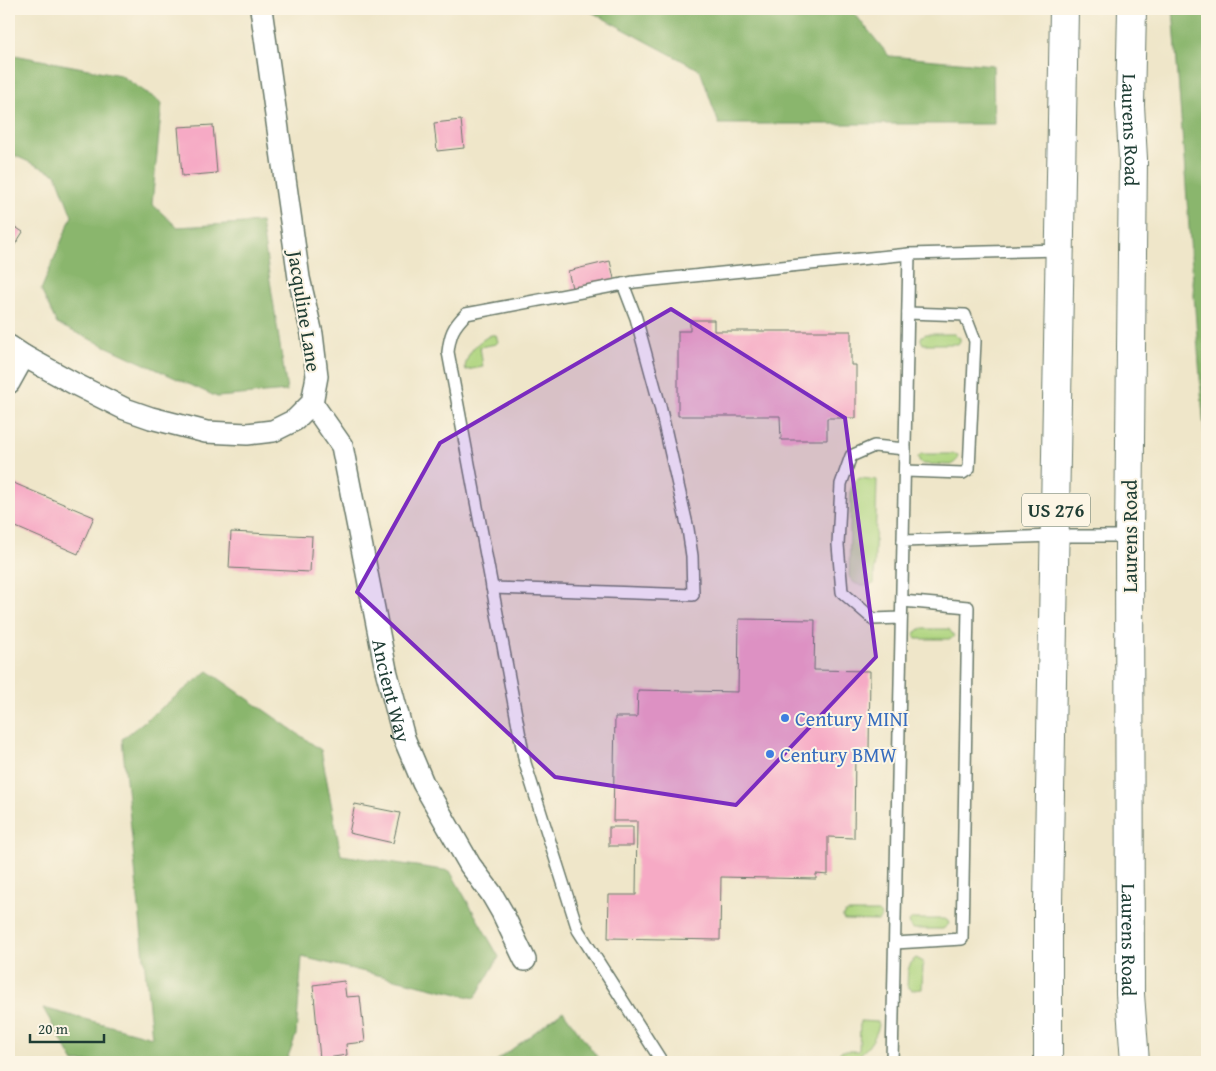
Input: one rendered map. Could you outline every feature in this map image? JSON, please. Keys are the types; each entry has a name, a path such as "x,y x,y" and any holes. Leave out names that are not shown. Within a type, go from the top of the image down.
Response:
{"main road":[{"name":"US 276","path":"1048,1062 1048,904 1064,9"},
{"name":"Laurens Road","path":"1132,9 1130,105 1133,159 1129,536 1130,994 1135,1062"}],"street":[{"name":"Jacquline Lane","path":"261,9 299,278 312,334 317,376 312,403"},
{"path":"9,382 16,351 75,384 126,408 151,418 206,432 247,434 273,432 295,420 312,403"},
{"name":"Ancient Way","path":"312,403 342,446 386,670 404,738 423,783 470,865 491,893 526,960"}],"lane":[{"path":"662,1062 578,930 525,763 448,352 449,339 454,326 466,314 623,284 909,254 1060,250"},
{"path":"892,1062 909,254"},
{"path":"492,588 693,595 692,556 684,512 660,406 636,318 623,284"},
{"path":"905,471 963,473 969,469 975,340 965,315 908,313"},
{"path":"901,618 873,619 842,592 838,545 841,484 851,456 874,446 905,450"},
{"path":"903,541 1056,536 1129,536"},
{"path":"895,943 962,939 963,929 968,607 902,601"}],"highlighted area":[{"path":"671,309 845,418 876,657 736,805 555,777 357,592 440,443"}],"green space":[{"path":"586,9 851,9 889,56 993,65 994,124 719,124 700,70"},
{"path":"1173,9 1207,9 1207,464 1203,418"},
{"path":"9,54 120,75 162,103 152,204 177,227 261,222 287,391 217,397 57,324 41,290 72,216 56,174 9,153"},
{"path":"926,334 954,334 960,338 960,341 958,344 923,344 921,337"},
{"path":"491,335 496,335 498,342 480,347 483,367 466,370 466,361 471,352 477,344"},
{"path":"921,454 955,454 958,455 958,459 952,465 923,464 918,457"},
{"path":"860,478 877,480 874,584 866,585 856,584 849,576 851,489 854,482"},
{"path":"920,629 949,629 954,636 951,639 916,639 914,634"},
{"path":"208,671 321,750 341,855 450,871 499,957 475,998 302,957 296,1035 286,1062 74,1062 43,1008 152,1037 122,739"},
{"path":"847,912 878,912 882,916 878,921 845,920 843,915"},
{"path":"912,919 945,919 949,924 943,929 914,929 911,928 909,922"},
{"path":"916,958 922,961 923,964 922,989 912,990 907,986 908,974 909,967"},
{"path":"563,1011 601,1062 495,1062"},
{"path":"860,1021 878,1022 877,1031 871,1043 861,1053 849,1059 842,1059 839,1054 841,1051 859,1051"}],"building":[{"path":"461,120 464,148 437,151 434,123"},
{"path":"213,125 217,173 182,176 178,127"},
{"path":"9,223 23,232 9,254"},
{"path":"610,261 615,283 573,292 568,271"},
{"path":"690,320 714,320 714,331 851,331 851,365 856,365 856,418 827,418 827,440 781,440 780,416 678,416 678,331 690,331"},
{"path":"9,481 94,517 78,554 9,524"},
{"path":"231,532 312,536 310,572 229,568"},
{"path":"739,619 815,620 814,670 870,671 869,751 855,751 854,838 828,837 828,875 816,874 816,879 721,877 720,940 608,938 609,895 636,895 637,821 613,821 615,717 637,717 638,690 738,692"},
{"path":"355,804 400,813 393,843 349,833"},
{"path":"609,827 633,827 633,846 609,846"},
{"path":"344,981 346,997 360,996 365,1042 346,1044 347,1055 320,1059 313,985"}],"place":[{"name":"Century MINI","path":"785,718"},
{"name":"Century BMW","path":"770,754"}]}
